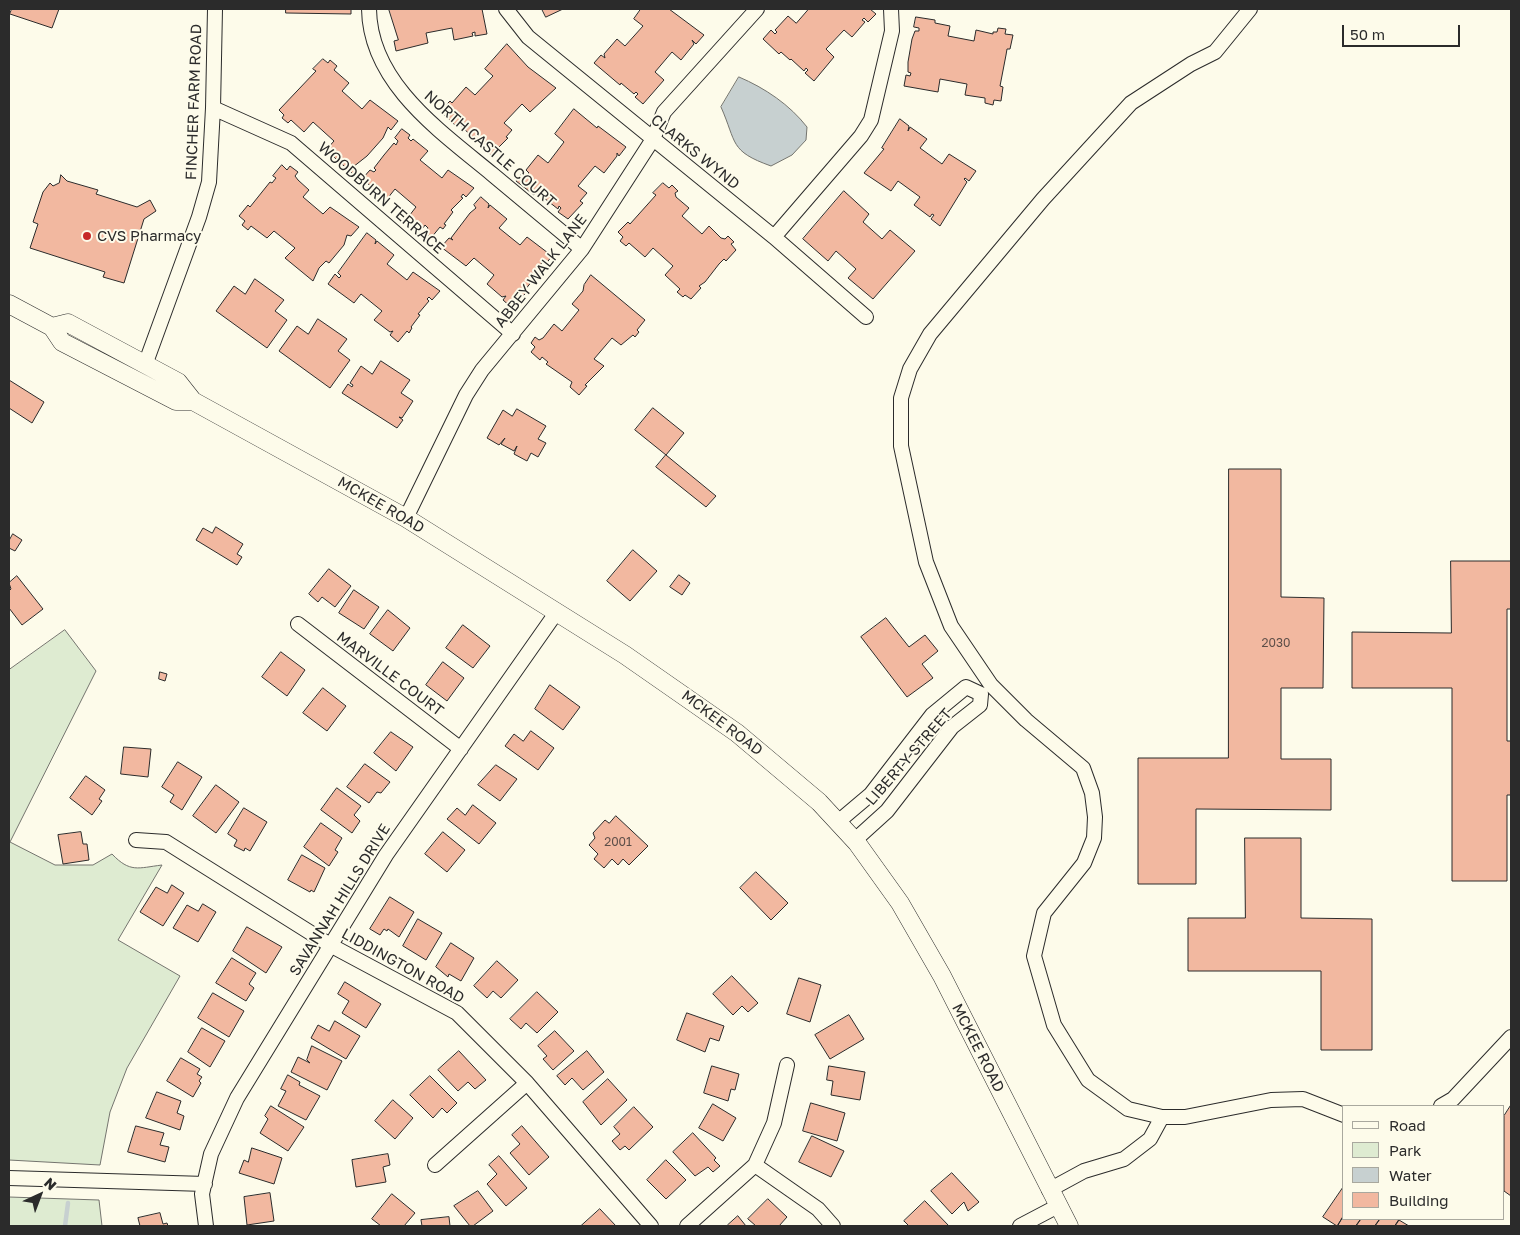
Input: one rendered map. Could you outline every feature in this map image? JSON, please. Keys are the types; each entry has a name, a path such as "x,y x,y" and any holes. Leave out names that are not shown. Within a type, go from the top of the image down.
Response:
{"street":[{"name":"FINCHER FARM ROAD","path":"145,365 199,217 209,182 215,9"},
{"name":"NORTH CASTLE COURT","path":"369,9 369,18 379,54 398,88 427,120 582,250"},
{"name":"CLARKS WYND","path":"506,9 528,37 774,238 866,317"},
{"name":"ABBEY WALK LANE","path":"406,518 466,395 482,370 514,334 582,250 653,139 664,112 757,9"},
{"path":"774,238 861,136 871,120 892,31 891,9"},
{"path":"1250,9 1215,52 1190,64 1131,103 1043,199 930,334 910,368 901,398 900,446 926,562 951,626 986,690 1026,720 1083,768 1092,793 1095,817 1094,838 1084,864 1044,913 1034,956 1054,1025 1088,1080 1128,1109 1162,1116 1185,1117 1271,1100 1303,1099 1342,1114"},
{"name":"WOODBURN TERRACE","path":"213,108 291,143 514,334"},
{"name":"MCKEE ROAD","path":"9,304 52,327 62,342 176,401 193,402"},
{"name":"MCKEE ROAD","path":"52,327 68,324 178,382 193,402 406,518 661,678 728,726 792,777 855,840 900,903 921,938 1069,1226"},
{"name":"SAVANNAH HILLS DRIVE","path":"206,1226 202,1194 211,1154 237,1098 386,854 556,613"},
{"name":"MARVILLE COURT","path":"298,624 461,749"},
{"name":"LIBERTY STREET","path":"838,821 871,794 932,715 966,687 986,690 980,705 952,727 887,811 855,840"},
{"path":"913,738 931,754"},
{"name":"LIDDINGTON ROAD","path":"136,840 166,842 330,944 457,1013 473,1026 527,1084 651,1226"},
{"path":"1443,1105 1453,1099 1488,1064 1511,1037"},
{"path":"687,1226 756,1165 774,1123 787,1065"},
{"path":"435,1164 527,1084"},
{"path":"1049,1190 1084,1171 1124,1159 1150,1140 1162,1116"},
{"path":"756,1165 818,1209 833,1226"},
{"path":"9,1178 204,1184"},
{"path":"1020,1226 1058,1206"}],"green space":[{"path":"65,630 96,671 10,842 55,865 93,865 112,854 129,867 140,868 162,865 118,940 180,976 127,1068 110,1112 100,1165 9,1160 9,670"},
{"path":"9,1197 99,1200 102,1226 9,1226"}],"water":[{"path":"739,77 758,86 776,98 793,111 807,127 806,140 792,155 771,166 757,161 741,150 733,138 721,107"}],"building":[{"path":"12,9 59,9 52,28 10,14"},
{"path":"286,9 351,9 351,14 286,13"},
{"path":"389,9 482,9 487,34 475,36 475,32 472,33 473,36 454,40 452,28 426,33 428,43 396,51 394,41 398,40"},
{"path":"542,9 563,9 546,17"},
{"path":"641,9 669,9 704,35 696,44 692,40 694,44 681,60 672,52 655,72 664,80 643,104 635,97 638,94 636,92 634,94 621,83 620,85 594,63 601,55 605,58 604,54 617,39 625,46 643,26 634,19"},
{"path":"809,9 870,9 876,14 868,22 864,18 862,20 865,22 852,37 844,30 826,49 834,57 814,81 805,73 808,70 806,68 804,71 781,52 779,54 763,39 771,30 775,34 777,32 775,30 788,16 796,23"},
{"path":"916,17 935,20 935,23 950,26 948,36 974,41 976,30 993,34 993,32 997,32 998,28 1006,29 1005,34 1013,35 1010,49 1007,49 1000,86 1003,87 1001,101 994,100 993,105 985,103 985,98 965,95 967,84 940,79 938,92 904,86 906,75 910,76 911,73 908,72 908,62 912,39 915,31 919,31 919,28 914,27"},
{"path":"507,44 528,67 556,88 530,112 522,104 504,123 512,130 506,137 508,138 491,155 458,123 456,126 440,111 450,101 452,103 466,87 475,95 493,76 485,69"},
{"path":"323,59 328,63 330,60 337,66 334,70 349,83 342,91 362,109 370,100 398,121 391,130 388,127 383,138 367,156 353,167 356,170 353,174 326,150 334,141 313,122 304,132 291,120 288,123 282,118 284,115 279,110 316,71 313,69"},
{"path":"574,109 597,128 598,126 626,147 619,156 617,153 617,156 604,173 595,166 578,186 587,193 580,201 583,203 568,219 558,212 561,208 559,206 558,209 544,198 535,193 534,195 516,181 523,172 527,175 529,173 526,170 538,155 548,163 564,142 555,134"},
{"path":"900,119 909,126 908,131 910,127 927,139 920,148 942,164 949,154 976,171 969,181 964,179 967,182 940,226 931,219 934,215 932,214 930,217 914,205 920,197 898,181 891,191 864,173 884,149 882,148"},
{"path":"402,129 410,135 408,138 411,141 413,139 428,151 420,160 442,178 448,170 474,188 466,197 463,194 461,197 463,198 451,210 453,212 444,224 446,225 443,229 440,227 431,238 425,232 428,228 425,225 423,228 409,216 416,207 395,189 387,199 362,179 370,170 374,172 376,170 374,168 384,155 394,143 396,145 398,141 395,138"},
{"path":"282,165 287,170 290,166 298,172 295,176 309,190 303,197 323,214 330,207 359,227 351,236 347,235 344,245 329,263 326,261 319,268 313,281 285,258 295,248 274,231 267,238 251,226 248,230 242,225 245,221 239,216 248,205 250,207 270,182 272,183 276,178 273,176"},
{"name":"CVS Pharmacy","path":"61,175 67,181 98,190 96,194 137,207 150,200 156,211 144,219 124,283 103,277 105,272 30,248 38,224 33,222 43,192 50,183 53,186 59,183"},
{"path":"663,183 669,188 672,185 678,191 675,193 676,197 689,208 682,216 702,234 709,226 721,238 725,239 728,236 734,242 731,244 736,250 726,261 724,259 719,264 705,282 699,286 701,288 691,299 685,295 683,297 677,292 680,289 665,275 673,266 653,248 645,257 629,243 626,246 620,241 623,237 618,232 628,222 630,224 656,195 653,193"},
{"path":"844,191 869,214 863,222 882,239 890,230 915,251 873,299 848,278 856,269 836,251 828,261 803,239"},
{"path":"481,197 489,204 488,208 490,205 507,219 499,228 520,245 527,237 552,256 545,265 542,262 531,278 533,280 524,291 526,293 511,307 503,300 506,296 502,297 487,284 494,275 474,258 466,266 441,247 449,238 453,240 451,238 476,208 474,205"},
{"path":"367,233 376,240 375,244 377,241 394,255 387,264 407,280 413,272 440,291 432,300 429,297 427,299 429,301 418,314 420,315 409,333 407,331 398,342 390,335 393,331 390,332 374,320 382,311 361,294 354,303 328,284 335,274 339,278 341,276 338,273"},
{"path":"591,275 645,320 637,330 639,332 635,337 633,335 621,345 612,338 594,359 604,366 585,385 587,386 579,395 570,387 572,382 546,364 548,362 542,357 540,360 531,352 535,347 531,343 535,337 539,340 543,338 554,324 562,331 579,310 572,304 583,291 584,285"},
{"path":"255,279 284,300 275,311 287,320 267,348 216,311 234,286 245,294"},
{"path":"318,319 347,339 338,351 350,360 330,388 279,351 297,326 308,334"},
{"path":"381,361 410,380 401,393 413,401 402,418 399,417 403,420 397,428 342,393 348,384 352,387 353,385 350,383 361,366 372,374"},
{"path":"9,380 44,402 32,423 9,408"},
{"path":"653,408 684,433 666,455 635,430"},
{"path":"517,409 546,426 538,439 546,443 538,457 531,453 527,461 514,454 517,446 514,451 501,444 505,438 499,445 487,438 503,410 512,416"},
{"path":"666,455 716,496 706,507 656,467"},
{"path":"1229,469 1281,469 1281,597 1324,598 1323,688 1281,688 1281,759 1331,759 1331,810 1196,809 1196,884 1138,884 1138,758 1228,758"},
{"path":"216,527 243,544 237,554 242,557 237,565 196,540 203,528 212,533"},
{"path":"13,534 22,540 15,551 9,548 9,541"},
{"path":"633,550 657,571 630,601 607,581"},
{"path":"1451,561 1511,561 1511,609 1507,609 1507,741 1511,741 1511,795 1507,795 1507,881 1452,881 1452,688 1352,688 1352,632 1451,633"},
{"path":"329,569 351,586 335,607 322,597 318,602 309,594"},
{"path":"679,575 690,583 682,595 670,587"},
{"path":"17,576 43,609 22,625 9,608 9,591 11,589 9,583"},
{"path":"354,590 379,607 364,629 339,613"},
{"path":"388,610 410,628 393,651 370,634"},
{"path":"886,618 909,647 925,635 938,651 922,664 933,678 907,697 861,637"},
{"path":"463,625 490,646 473,668 446,648"},
{"path":"281,652 305,670 287,696 262,677"},
{"path":"443,662 464,678 447,701 426,685"},
{"path":"160,672 167,674 165,681 159,679"},
{"path":"550,685 580,707 563,730 535,709"},
{"path":"323,688 346,706 327,731 303,713"},
{"path":"531,731 554,748 538,770 505,746 514,734 523,741"},
{"path":"391,732 413,747 396,771 374,753"},
{"path":"124,747 151,749 148,777 121,774"},
{"path":"178,762 202,777 182,810 170,802 174,795 162,787"},
{"path":"365,764 390,782 381,793 377,792 369,803 347,787"},
{"path":"496,765 517,779 500,801 478,785"},
{"path":"86,776 105,790 99,799 102,801 92,815 70,798"},
{"path":"216,785 239,802 216,833 193,816"},
{"path":"337,788 361,806 354,815 360,821 352,833 321,810"},
{"path":"473,805 496,823 479,844 447,819 457,808 465,815"},
{"path":"244,808 267,822 250,851 245,848 244,851 234,846 237,840 228,834"},
{"path":"616,816 648,846 629,865 623,859 618,865 612,859 604,868 594,859 598,854 589,845 595,838 593,833 605,820 609,823"},
{"path":"321,823 342,838 335,850 338,852 329,866 304,847"},
{"path":"81,832 83,844 87,844 89,860 63,864 58,835"},
{"path":"443,832 465,850 447,872 425,854"},
{"path":"1245,838 1301,838 1301,918 1372,919 1372,1050 1321,1050 1321,971 1188,971 1188,918 1245,918"},
{"path":"302,855 325,868 314,892 311,890 310,892 288,880"},
{"path":"756,872 788,903 771,920 740,888"},
{"path":"172,885 184,893 163,926 140,912 156,887 167,893"},
{"path":"390,897 414,912 399,937 388,929 387,931 384,929 380,935 370,929"},
{"path":"203,904 216,912 198,942 173,928 187,905 198,911"},
{"path":"418,919 442,933 426,960 403,946"},
{"path":"247,927 282,947 266,973 233,951"},
{"path":"451,943 474,958 461,981 449,974 448,977 436,967"},
{"path":"232,958 256,973 249,984 254,988 246,1001 216,983"},
{"path":"497,961 518,980 501,998 493,991 487,998 474,986"},
{"path":"732,976 758,1003 748,1012 742,1006 733,1015 713,994"},
{"path":"799,978 821,985 810,1022 787,1014"},
{"path":"345,982 381,1004 366,1028 342,1013 349,1001 338,994"},
{"path":"537,992 558,1012 537,1033 526,1023 521,1029 510,1019"},
{"path":"213,993 244,1011 229,1037 198,1018"},
{"path":"687,1013 724,1026 719,1041 710,1038 705,1052 677,1040"},
{"path":"849,1015 864,1039 830,1059 815,1035"},
{"path":"335,1021 360,1036 346,1059 311,1038 318,1025 329,1031"},
{"path":"202,1028 225,1041 210,1067 188,1052"},
{"path":"555,1031 574,1051 553,1070 543,1059 547,1056 538,1046"},
{"path":"312,1046 342,1061 327,1090 291,1072 298,1057 310,1063 307,1060"},
{"path":"459,1051 486,1080 475,1089 468,1082 458,1091 438,1070"},
{"path":"587,1051 604,1072 583,1090 572,1078 565,1085 557,1076"},
{"path":"181,1058 200,1069 197,1074 202,1077 199,1081 201,1083 193,1097 167,1081"},
{"path":"712,1066 739,1074 735,1090 731,1089 728,1101 704,1093"},
{"path":"829,1066 865,1072 860,1100 831,1095 833,1081 827,1080"},
{"path":"288,1075 300,1082 299,1085 320,1096 306,1120 278,1106 286,1091 281,1089"},
{"path":"430,1076 457,1103 447,1113 442,1108 433,1118 410,1095"},
{"path":"608,1079 627,1100 601,1125 583,1102"},
{"path":"157,1092 181,1101 177,1113 184,1116 180,1130 146,1118"},
{"path":"393,1100 413,1118 395,1139 375,1121"},
{"path":"811,1103 845,1113 837,1141 803,1131"},
{"path":"713,1104 736,1118 723,1141 699,1128"},
{"path":"1511,1105 1511,1196 1505,1192 1505,1114"},
{"path":"271,1106 304,1127 288,1151 260,1133 268,1119 265,1116"},
{"path":"634,1107 653,1127 629,1150 625,1146 620,1150 612,1141 620,1134 614,1127"},
{"path":"136,1126 164,1133 160,1145 169,1147 165,1162 128,1152"},
{"path":"522,1126 549,1157 529,1175 510,1153 520,1144 512,1135"},
{"path":"693,1133 716,1158 714,1160 720,1166 713,1172 708,1167 695,1176 673,1152"},
{"path":"812,1136 844,1151 831,1177 799,1162"},
{"path":"252,1148 282,1158 274,1184 239,1173 244,1160 248,1162"},
{"path":"388,1154 390,1165 383,1167 386,1182 356,1187 352,1160"},
{"path":"499,1156 527,1188 506,1206 487,1184 497,1174 489,1165"},
{"path":"666,1160 686,1180 666,1199 647,1180"},
{"path":"952,1173 979,1202 968,1211 964,1202 952,1214 931,1191"},
{"path":"1342,1189 1342,1218 1337,1226 1323,1217"},
{"path":"478,1191 493,1211 473,1226 470,1226 454,1206"},
{"path":"270,1193 274,1221 247,1225 244,1197"},
{"path":"392,1194 415,1213 404,1226 381,1226 372,1219"},
{"path":"768,1199 787,1217 779,1226 756,1226 748,1219"},
{"path":"925,1201 949,1226 909,1226 904,1221"},
{"path":"600,1209 616,1226 581,1226"},
{"path":"160,1213 163,1224 167,1223 168,1226 140,1226 138,1218"},
{"path":"738,1216 746,1226 728,1225"},
{"path":"449,1217 450,1226 422,1226 421,1220"},
{"path":"1342,1219 1360,1220 1356,1226 1338,1226"},
{"path":"1360,1220 1379,1220 1375,1226 1356,1226"},
{"path":"1379,1220 1399,1220 1395,1226 1375,1226"},
{"path":"1399,1220 1409,1226 1395,1226"}],"waterway":[{"path":"65,1226 68,1203"}],"place":[{"name":"CVS Pharmacy","path":"87,236"}]}
